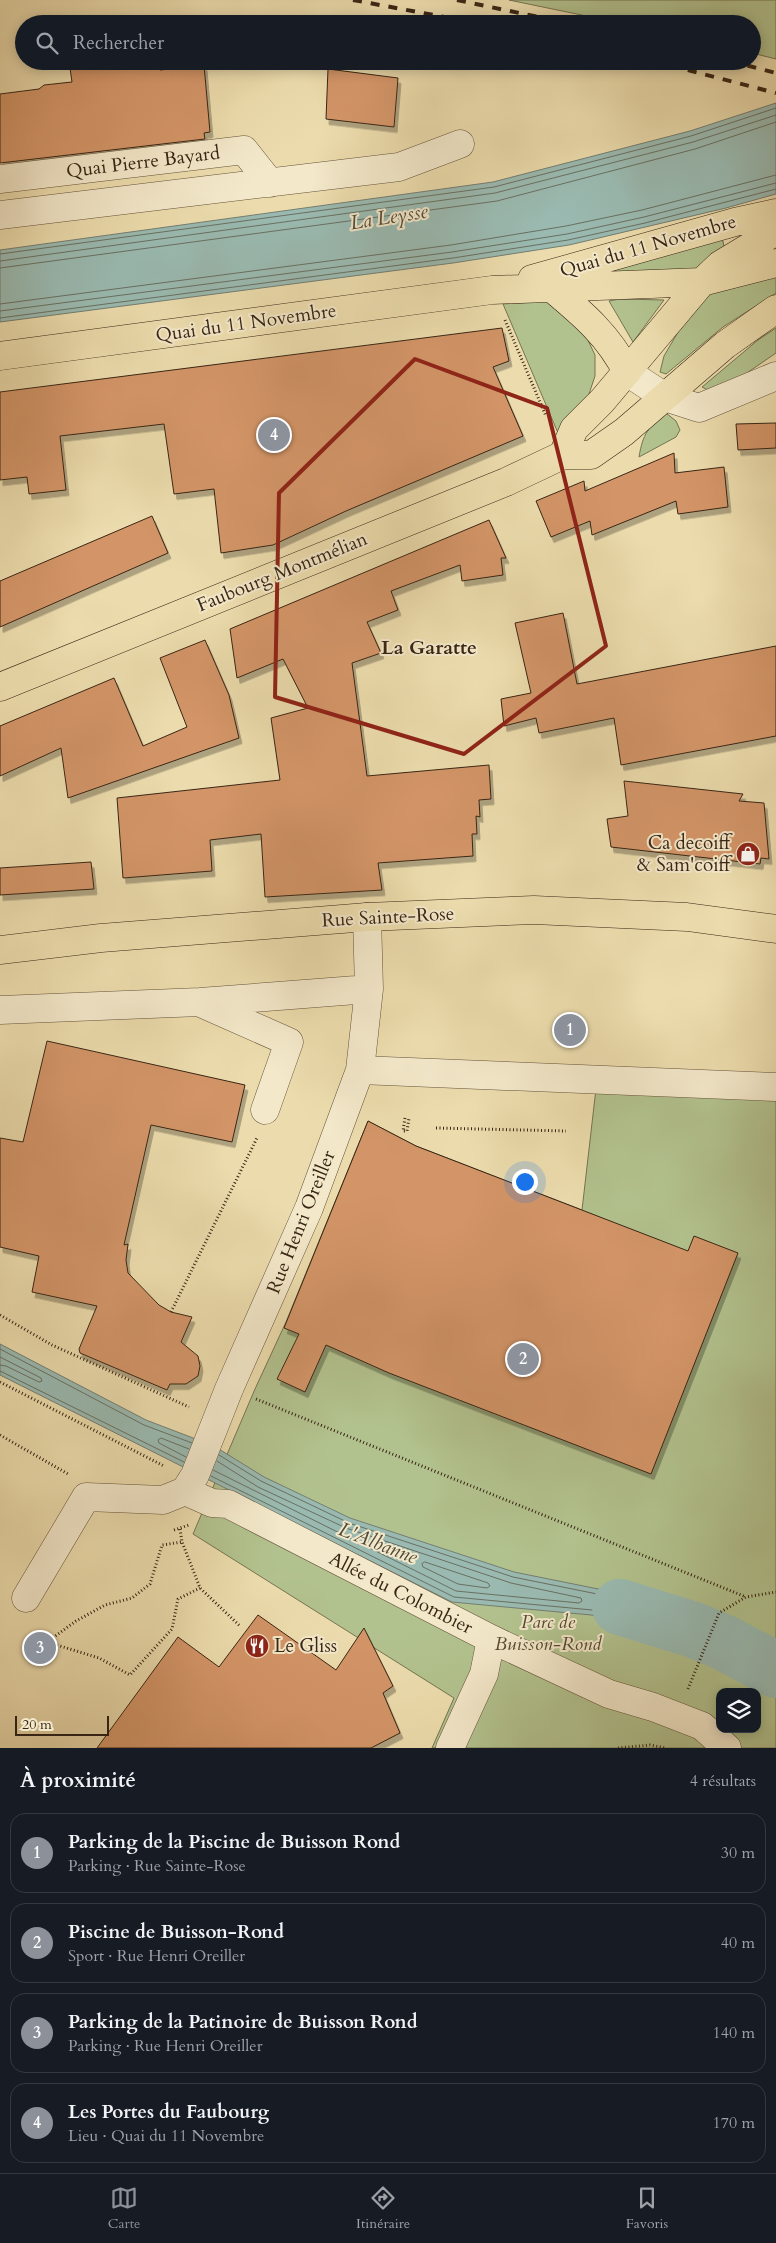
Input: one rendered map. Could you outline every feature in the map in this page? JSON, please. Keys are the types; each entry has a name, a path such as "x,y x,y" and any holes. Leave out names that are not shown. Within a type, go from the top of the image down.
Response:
{"main road":[{"name":"Quai du 11 Novembre","path":"492,290 735,222 776,213"},
{"name":"Quai du 11 Novembre","path":"702,282 720,265 776,232"},
{"name":"Quai du 11 Novembre","path":"0,356 492,290 702,282 776,263"},
{"path":"563,455 574,429 627,372 702,282"},
{"path":"552,289 589,318 620,358 627,372"},
{"name":"Faubourg Montmélian","path":"0,688 506,482 563,455 591,455 624,432 725,345 776,308"},
{"name":"Rue Sainte-Rose","path":"0,950 101,938 367,917 534,910 687,917 776,929"}],"street":[{"name":"Quai Pierre Bayard","path":"0,215 399,167 460,144"},
{"name":"Quai Pierre Bayard","path":"0,178 244,150 270,183"},
{"path":"627,372 665,397 699,408 776,376"},
{"name":"Rue Henri Oreiller","path":"184,1487 214,1428 229,1389 309,1208 360,1070 369,989 367,917"},
{"path":"0,1010 200,1002 369,989"},
{"path":"200,1002 289,1042 265,1110"},
{"path":"360,1070 776,1087"},
{"path":"26,1598 86,1497 184,1487"},
{"name":"Allée du Colombier","path":"184,1487 212,1503 228,1504 491,1639 609,1694 653,1707 702,1726 728,1748"},
{"path":"450,1748 484,1674 491,1639"}],"path":[{"path":"492,290 563,455"},
{"path":"172,1312 262,1128 265,1110"},
{"path":"436,1128 566,1131"},
{"path":"0,1315 52,1345 189,1407 214,1428"},
{"path":"0,1382 184,1487"},
{"path":"229,1389 746,1597"},
{"path":"180,1529 182,1542 200,1588 240,1626"},
{"path":"182,1542 162,1546 150,1584 132,1598 106,1605 76,1621 47,1642 99,1658 130,1676 172,1629 178,1599 200,1588"},
{"path":"702,1656 719,1613 746,1597 776,1592"},
{"path":"618,1748 638,1745 663,1747"}],"highlighted area":[{"path":"415,359 547,408 606,646 464,754 275,697 279,493"}],"green space":[{"path":"509,0 776,0 776,59 761,55 761,15 582,15"},
{"path":"718,240 723,241 724,247 693,273 608,272"},
{"path":"776,275 776,293 723,327 666,374 660,372 664,356 685,320 704,295"},
{"path":"620,299 664,300 633,342 609,301"},
{"path":"546,301 585,334 595,355 595,376 586,403 558,433 503,304"},
{"path":"776,328 776,353 741,377 708,390 702,387 758,340"},
{"path":"666,413 676,421 680,430 676,437 639,457 642,442 647,432"},
{"name":"Parc de Buisson-Rond","path":"597,1080 776,1087 776,1748 432,1748 454,1698 193,1534 286,1322 368,1121 416,1146 582,1210"}],"water":[{"name":"La Leysse","path":"776,103 776,194 726,208 569,245 453,263 0,322 0,250 493,182 690,131"},
{"path":"0,1344 146,1420 214,1446 264,1477 350,1518 514,1572 618,1593 693,1623 694,1630 687,1634 678,1634 628,1621 591,1615 452,1602 0,1375"}],"building":[{"path":"70,70 204,70 210,132 204,133 205,139 0,163 0,94 39,89 44,85 72,82"},
{"path":"328,70 398,78 394,127 326,119"},
{"path":"502,328 509,361 493,367 523,436 346,511 273,545 221,553 214,489 174,494 164,424 60,436 66,490 29,494 27,477 0,480 0,392"},
{"path":"776,423 776,448 738,450 736,424"},
{"path":"674,453 675,473 724,467 728,507 678,514 676,501 592,535 590,521 551,537 536,501 584,481 585,491"},
{"path":"152,516 168,553 0,627 0,581"},
{"path":"489,520 506,558 501,558 503,575 462,581 460,565 391,591 398,610 367,622 381,653 352,663 367,776 489,765 491,799 479,800 480,817 476,816 477,834 472,834 473,856 378,863 382,890 265,897 261,834 210,840 212,871 123,878 117,798 280,780 271,718 308,708 283,659 237,678 230,629"},
{"path":"563,613 577,684 776,646 776,736 621,765 614,718 539,733 536,718 504,726 501,699 531,693 515,623"},
{"path":"205,640 229,695 239,738 68,798 61,748 0,776 0,726 114,678 143,746 187,727 160,658"},
{"path":"624,781 743,794 739,801 764,803 769,859 761,858 760,864 611,847 607,819 628,816"},
{"path":"91,862 94,889 0,895 0,868"},
{"path":"47,1041 245,1085 232,1142 151,1125 124,1245 128,1244 126,1260 128,1273 159,1305 171,1312 192,1317 181,1342 198,1356 200,1366 198,1376 186,1384 170,1384 167,1390 80,1353 79,1349 97,1306 32,1292 39,1256 0,1247 0,1138 23,1142"},
{"path":"368,1121 416,1146 688,1251 694,1236 738,1253 651,1474 389,1373 326,1345 305,1392 277,1379 299,1334 284,1328"},
{"path":"258,1615 336,1670 364,1628 393,1686 383,1693 400,1733 371,1748 97,1748 178,1637 219,1667"}],"waterway":[{"name":"L'Albanne","path":"620,1607 694,1630 723,1642 776,1670"}],"railway":[{"path":"353,0 434,15"},
{"path":"457,0 529,15"},
{"path":"761,69 776,73"},
{"path":"688,70 776,93"}],"place":[{"name":"Les Portes du Faubourg","path":"274,435"},
{"name":"Ca decoiff & Sam'coiff","path":"748,854"},
{"name":"Parking de la Piscine de Buisson Rond","path":"570,1030"},
{"name":"Piscine de Buisson-Rond","path":"523,1359"},
{"name":"Le Gliss","path":"257,1646"},
{"name":"Parking de la Patinoire de Buisson Rond","path":"40,1648"}],"district":[{"name":"La Garatte","path":"429,647"}]}
